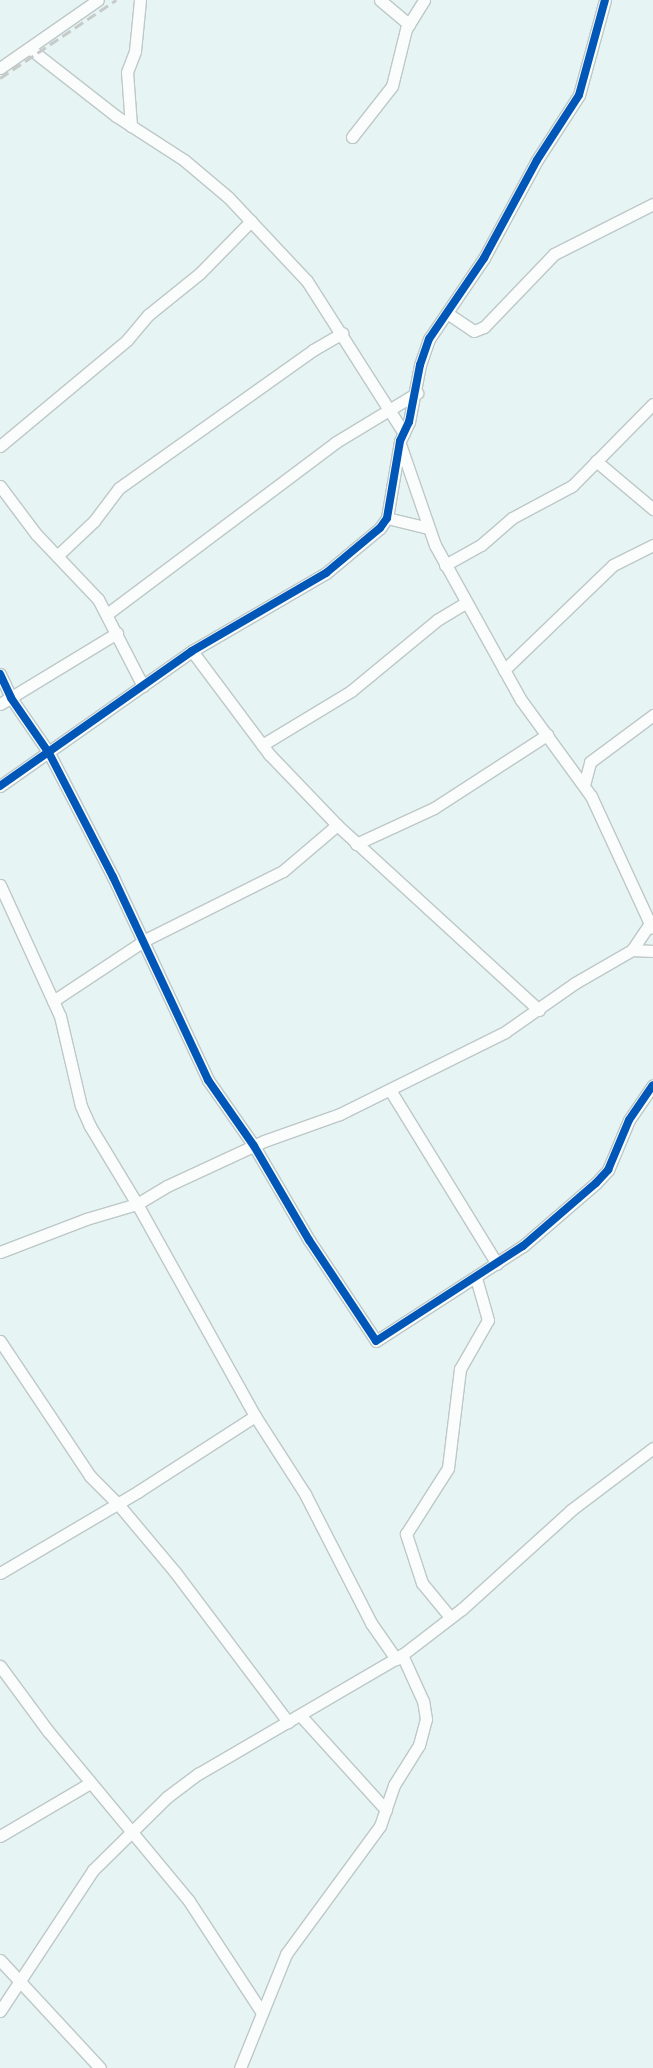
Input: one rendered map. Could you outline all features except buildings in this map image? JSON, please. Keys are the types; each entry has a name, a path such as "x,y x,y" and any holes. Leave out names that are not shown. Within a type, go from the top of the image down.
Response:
{"street":[{"path":"0,68 98,0"},
{"path":"131,126 127,72 135,51 140,0"},
{"path":"380,0 409,24"},
{"path":"352,137 392,86 409,24 424,0"},
{"path":"0,786 192,651 326,573 380,528 386,518 402,437 417,392 420,365 430,339 484,258 537,160 579,95 606,0"},
{"path":"0,1252 86,1219 137,1204 167,1186 254,1146 340,1114 390,1090 445,1059 505,1032 575,983 632,950 652,926 584,785 547,736 504,670 465,603 428,528 402,437 388,409 342,333 306,280 251,221 201,173 131,126 29,48"},
{"path":"447,314 474,331 484,327 554,254 653,204"},
{"path":"0,446 127,340 148,315 200,273 251,221"},
{"path":"57,556 94,522 119,488 313,350 342,333"},
{"path":"107,614 336,442 417,392"},
{"path":"445,565 481,545 512,518 572,486 653,404"},
{"path":"596,461 653,509"},
{"path":"0,486 57,556 98,600 117,633 143,686"},
{"path":"386,518 428,528"},
{"path":"504,670 613,565 653,545"},
{"path":"262,745 351,691 438,620 465,603"},
{"path":"0,704 117,633"},
{"path":"192,651 262,745 337,825 539,1010"},
{"path":"0,674 11,698 49,753 145,940 208,1080 254,1146 309,1240 376,1341 497,1264 541,1231 608,1170 628,1120 653,1085"},
{"path":"584,785 590,762 653,715"},
{"path":"356,844 434,808 547,736"},
{"path":"566,759 590,762"},
{"path":"53,1001 145,940 283,871 337,825"},
{"path":"0,885 53,1001 65,1033 81,1106 90,1126 137,1204 255,1416 306,1494 371,1622 399,1657 423,1701 426,1719 419,1745 394,1785 386,1810 369,1843 334,1884 286,1954 240,2068"},
{"path":"632,950 653,951"},
{"path":"390,1090 497,1264"},
{"path":"450,1617 422,1583 406,1534 448,1468 460,1369 488,1320 476,1278"},
{"path":"0,1341 77,1458 175,1572 288,1722"},
{"path":"0,1573 118,1504 255,1416"},
{"path":"0,2011 21,1983 74,1894 92,1870 166,1797 198,1774 399,1657 450,1617 571,1510 653,1448"},
{"path":"0,1666 90,1783 189,1901 262,2011"},
{"path":"300,1715 386,1810"},
{"path":"0,1836 90,1783"},
{"path":"0,1960 100,2068"}],"railway":[{"path":"0,78 116,0"}],"cycle path":[{"path":"0,786 192,651 326,573 380,528 387,518 400,441 409,422 420,365 429,339 484,258 537,160 579,95 605,0"},
{"path":"0,674 11,698 49,753 113,877 208,1080 254,1146 309,1240 376,1341 523,1246 596,1183 608,1170 629,1120 653,1085"}]}
